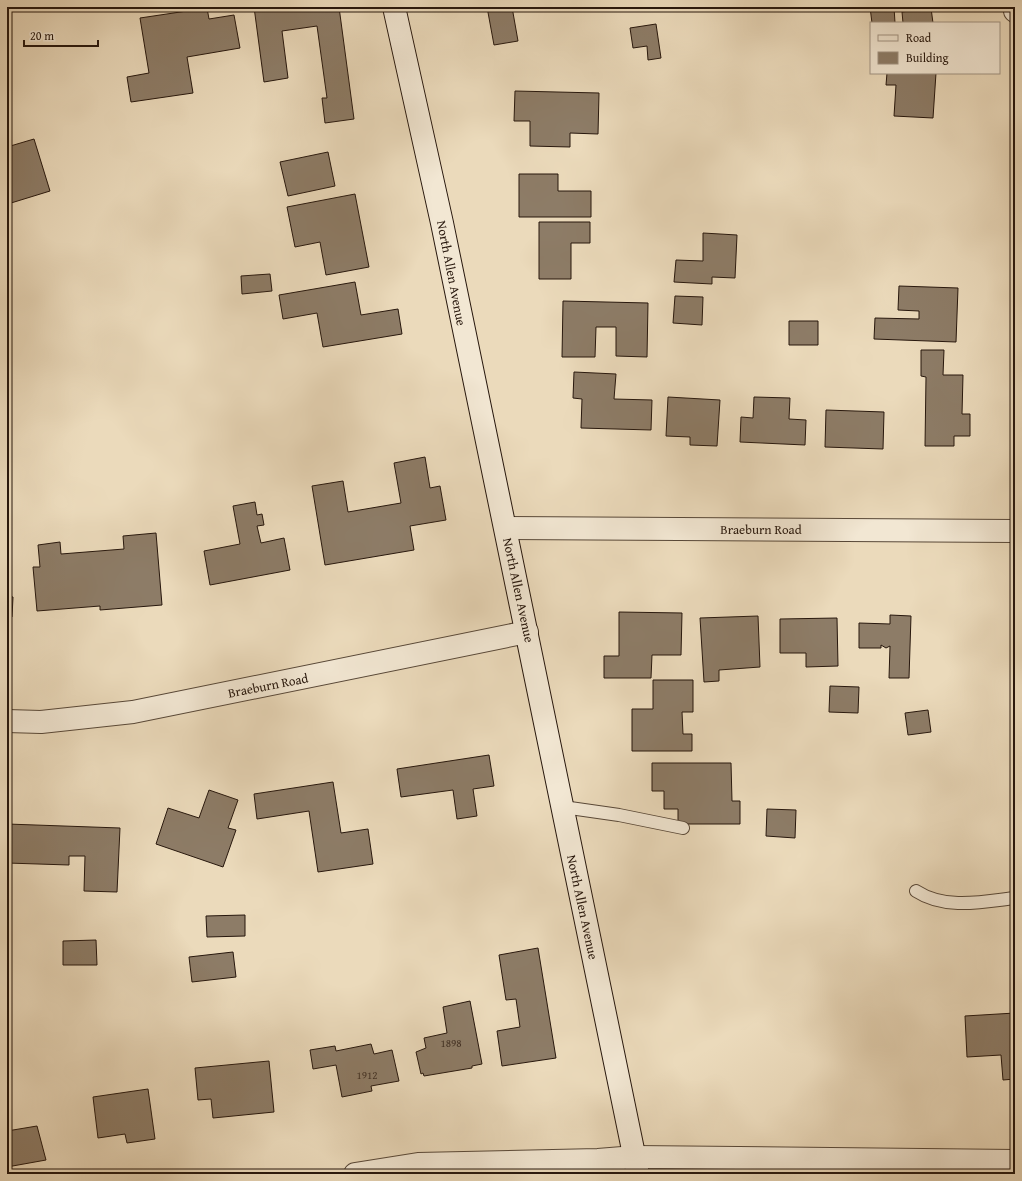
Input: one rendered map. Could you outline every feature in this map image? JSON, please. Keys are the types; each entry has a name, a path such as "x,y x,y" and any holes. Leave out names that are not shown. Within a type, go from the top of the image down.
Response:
{"street":[{"name":"North Allen Avenue","path":"394,7 442,224 506,528 637,1166"},
{"name":"Braeburn Road","path":"506,528 1015,531"},
{"name":"Braeburn Road","path":"7,721 41,722 133,712 527,632"},
{"path":"355,1174 418,1164 598,1160 637,1166 1015,1161"}],"lane":[{"path":"563,807 620,815 684,828"},
{"path":"916,891 926,898 937,902 959,904 1015,898"}],"building":[{"path":"254,7 339,7 354,119 325,123 322,98 327,98 317,26 282,31 288,78 264,82"},
{"path":"487,7 512,7 518,41 494,45"},
{"path":"870,7 894,7 895,22 872,22"},
{"path":"207,8 209,19 234,15 240,48 187,57 193,93 131,102 127,77 149,73 140,18"},
{"path":"931,8 933,22 903,22 902,12"},
{"path":"656,24 661,58 648,60 647,46 633,48 630,28"},
{"path":"887,74 936,74 933,118 894,116 896,85 886,85"},
{"path":"515,91 599,93 598,134 570,133 570,147 530,146 530,121 514,121"},
{"path":"34,139 50,191 11,203 7,190 7,147"},
{"path":"328,152 335,186 288,196 280,162"},
{"path":"519,174 558,174 558,191 591,191 591,217 519,217"},
{"path":"355,194 369,267 326,275 320,242 295,247 287,207"},
{"path":"539,222 590,222 590,243 571,243 571,279 539,279"},
{"path":"703,233 737,235 735,278 712,277 712,284 674,282 676,260 703,261"},
{"path":"270,274 272,291 242,294 241,276"},
{"path":"355,282 361,315 398,309 402,334 323,347 317,313 283,319 279,295"},
{"path":"899,286 958,288 956,342 874,339 875,318 919,319 919,311 898,310"},
{"path":"675,296 703,297 702,325 673,323"},
{"path":"563,301 648,303 647,357 616,356 616,327 596,327 595,357 562,357"},
{"path":"789,321 818,321 818,345 789,345"},
{"path":"921,350 944,350 943,375 963,375 962,414 970,414 970,436 954,436 954,446 925,446 926,377 921,376"},
{"path":"574,372 616,374 614,399 652,400 651,430 581,428 582,399 573,398"},
{"path":"668,397 720,400 717,446 690,445 690,437 666,436"},
{"path":"754,397 790,398 789,419 806,420 805,445 740,442 741,417 753,418"},
{"path":"826,410 884,412 883,449 825,447"},
{"path":"425,457 430,488 440,486 446,520 410,526 414,550 325,565 312,486 343,481 348,512 401,503 394,463"},
{"path":"255,502 257,515 262,514 264,525 257,526 261,543 284,538 290,570 210,585 204,551 240,544 233,506"},
{"path":"156,533 162,605 100,610 100,606 37,611 33,567 40,567 38,545 60,542 61,554 124,549 123,536"},
{"path":"7,596 13,597 12,617 7,617"},
{"path":"619,612 682,613 681,655 652,655 651,678 604,678 604,656 619,656"},
{"path":"890,615 911,616 909,678 889,678 890,646 886,648 881,645 881,648 859,648 859,623 890,624"},
{"path":"758,616 760,667 719,670 719,681 704,682 700,618"},
{"path":"837,618 838,666 806,667 806,653 780,653 780,619"},
{"path":"653,680 693,680 693,712 682,712 683,734 692,734 692,751 632,751 632,709 653,709"},
{"path":"830,686 859,687 858,713 829,712"},
{"path":"928,710 931,732 908,735 905,713"},
{"path":"489,755 494,786 473,789 477,816 457,819 453,790 401,797 397,769"},
{"path":"652,763 731,763 732,801 740,801 740,824 678,824 678,809 664,809 664,791 652,791"},
{"path":"333,782 341,833 368,829 373,864 318,872 309,811 257,819 254,794"},
{"path":"209,790 238,800 228,828 236,830 223,867 156,844 168,808 199,818"},
{"path":"767,809 796,810 795,838 766,836"},
{"path":"7,824 120,828 117,892 84,891 85,856 69,856 69,865 7,863"},
{"path":"245,915 245,936 207,937 206,916"},
{"path":"96,940 97,965 63,965 63,941"},
{"path":"538,948 556,1058 502,1066 497,1031 520,1027 516,999 506,1000 499,955"},
{"path":"233,952 236,977 192,982 189,957"},
{"path":"470,1001 482,1064 472,1066 472,1068 424,1076 423,1073 421,1074 416,1052 426,1048 424,1038 447,1033 443,1007"},
{"path":"1015,1013 1015,1079 1003,1080 1001,1055 967,1057 965,1016"},
{"path":"371,1044 374,1054 392,1050 399,1081 371,1086 372,1091 342,1097 336,1065 313,1069 310,1050 335,1046 336,1051"},
{"path":"269,1061 274,1112 213,1118 211,1099 198,1100 195,1068"},
{"path":"148,1089 155,1139 127,1143 125,1134 98,1138 93,1097"},
{"path":"37,1126 46,1160 7,1167 7,1131"}]}
